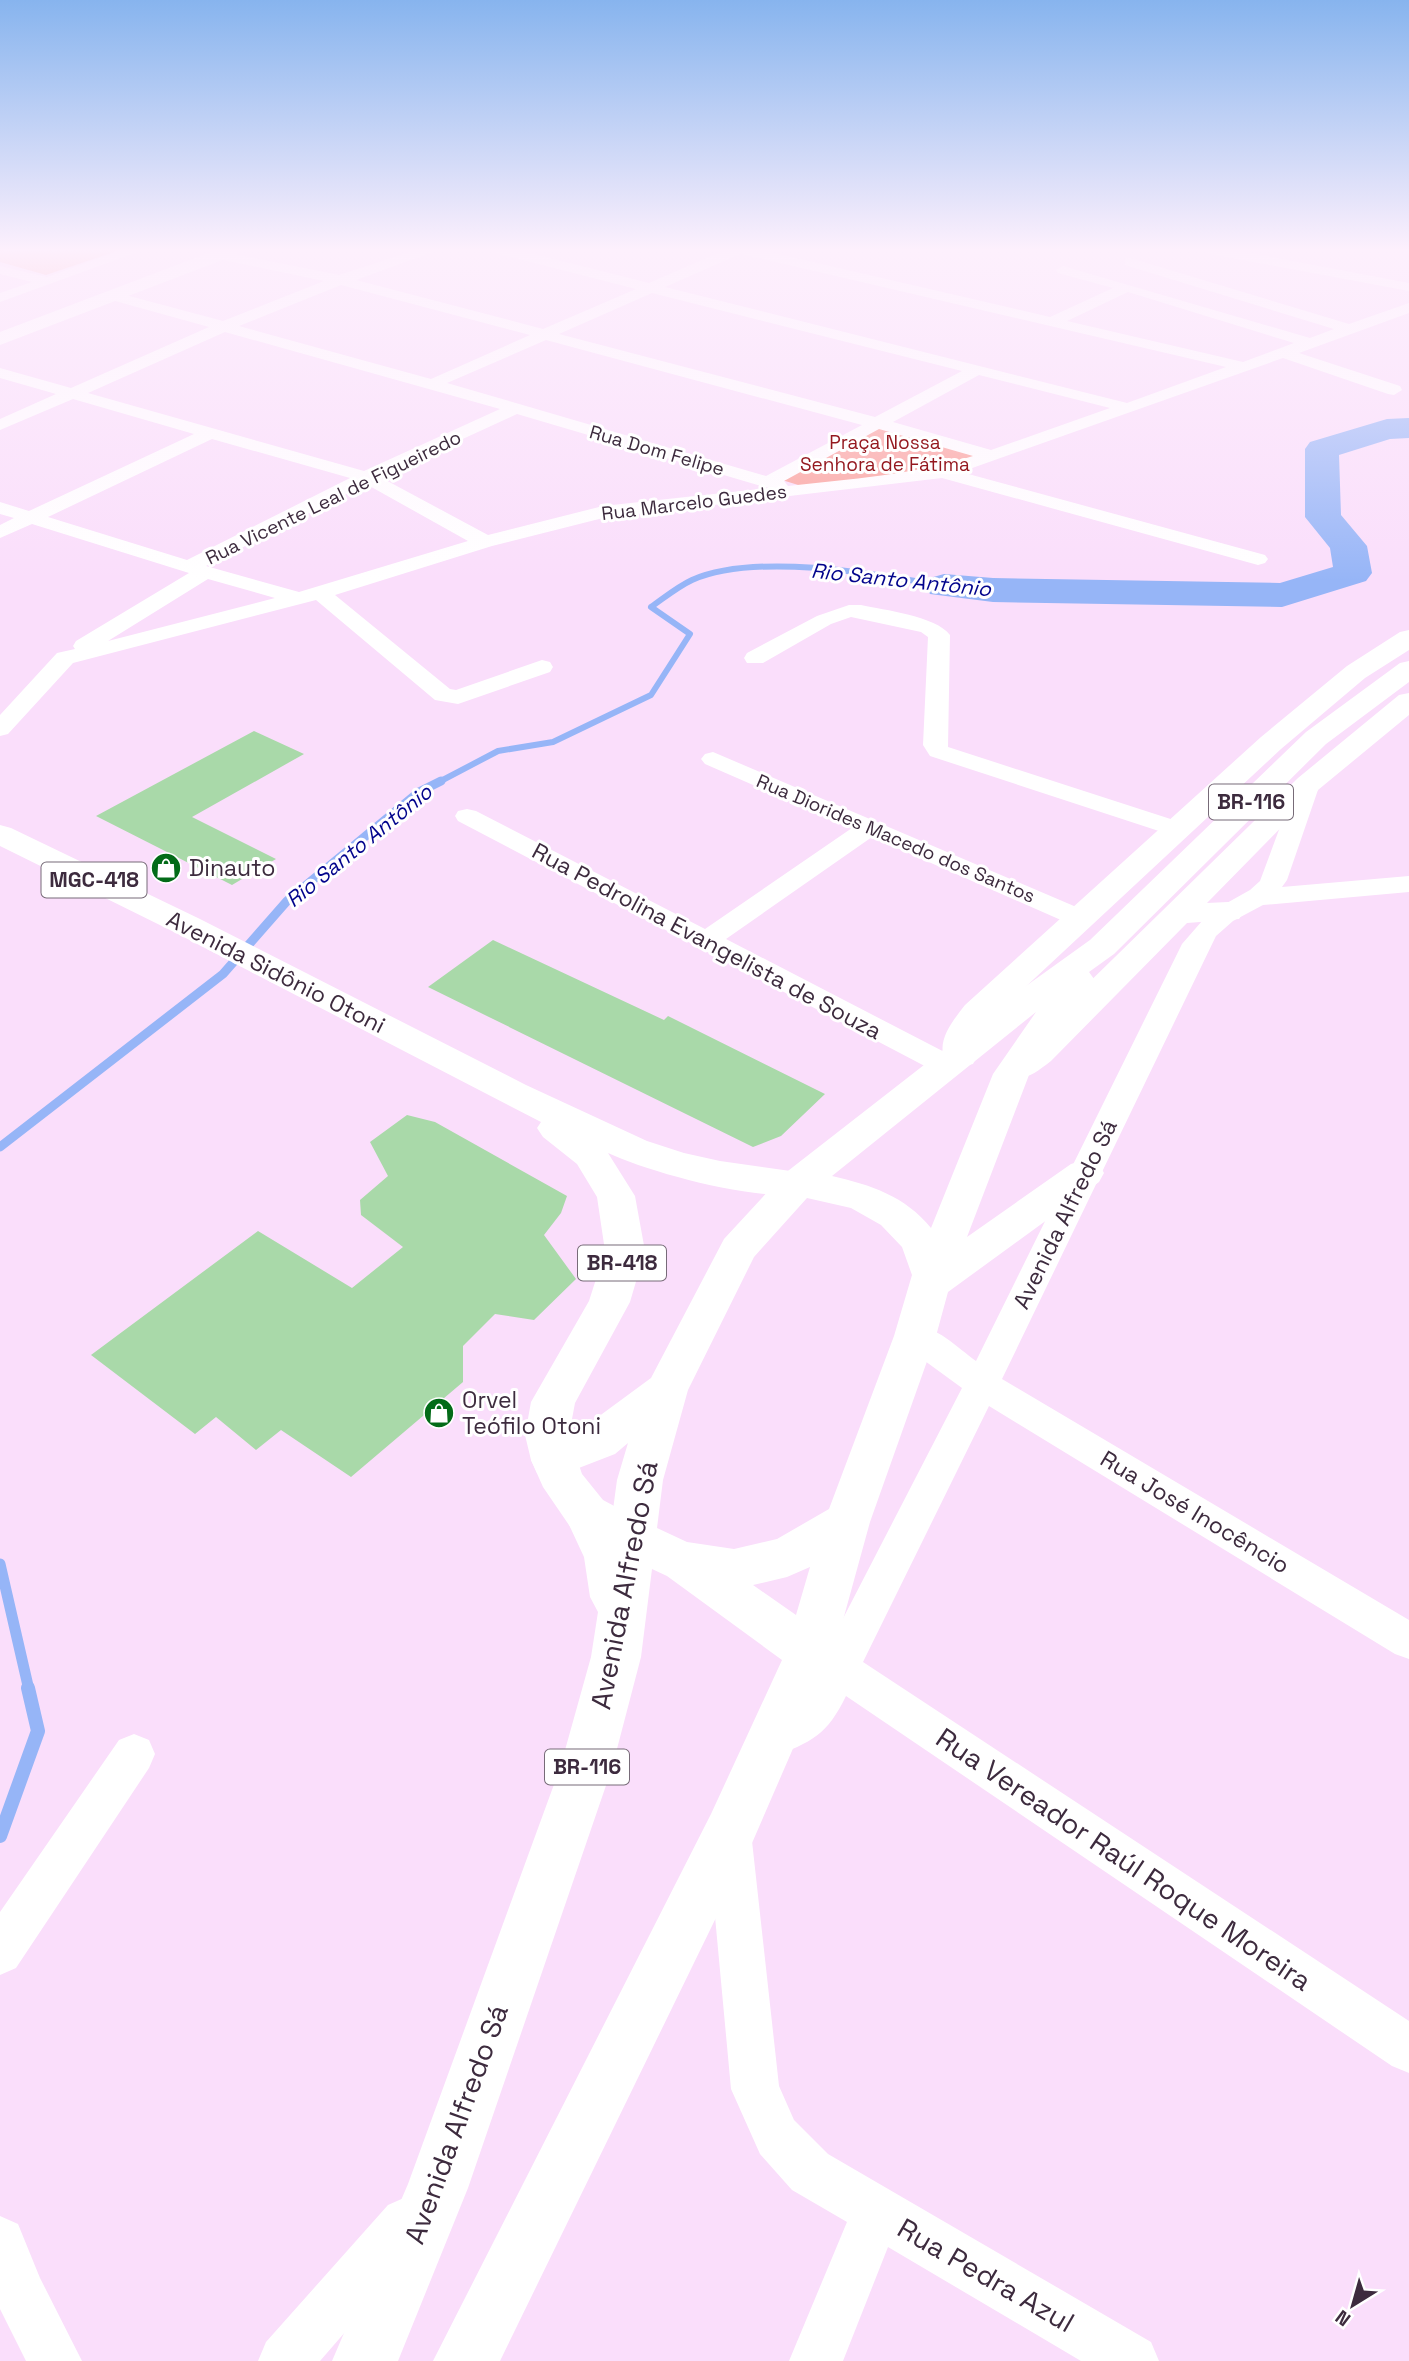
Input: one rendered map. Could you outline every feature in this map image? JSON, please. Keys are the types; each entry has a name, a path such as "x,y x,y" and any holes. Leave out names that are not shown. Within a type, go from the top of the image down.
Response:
{"main road":[{"path":"954,1061 962,1033 977,1013 1079,918 1271,743 1356,672 1409,638"},
{"name":"Avenida Alfredo Sá","path":"365,2361 437,2188 586,1768 616,1657 640,1480 666,1390 738,1249 798,1183 1102,947 1316,738 1409,668"},
{"path":"1011,1074 1038,1053 1308,784 1407,704"},
{"name":"Avenida Sidônio Otoni","path":"0,834 188,926 513,1094"},
{"path":"1177,914 1228,912"},
{"name":"BR-116","path":"931,1280 1011,1074 1054,1009 1102,947"},
{"name":"BR-418","path":"513,1094 634,1150 678,1165 720,1174 798,1183"},
{"name":"BR-418","path":"513,1094 590,1155 616,1196 625,1251 609,1302 553,1402 547,1435 553,1460 566,1487 587,1514 632,1538"},
{"path":"798,1183 834,1188 870,1200 901,1218 919,1241 931,1280 1085,1173"},
{"name":"Avenida Alfredo Sá","path":"466,2361 730,1832 772,1738 825,1660 847,1522 915,1336 931,1280"},
{"path":"553,1460 599,1441 666,1390"},
{"path":"587,1514 608,1557 614,1590 616,1657"},
{"path":"681,1560 734,1569 787,1557 847,1522"},
{"path":"632,1538 681,1560 825,1660"}],"street":[{"path":"0,425 149,360"},
{"name":"Rua Dom Felipe","path":"347,360 797,491"},
{"path":"432,384 486,360"},
{"path":"642,360 992,456"},
{"path":"932,360 1128,408"},
{"path":"1216,360 1245,367"},
{"name":"Rua Marcelo Guedes","path":"65,658 309,596 485,542 603,512 900,479 942,471 1265,360"},
{"path":"1303,360 1394,390"},
{"path":"768,482 975,371"},
{"path":"0,373 366,477 485,542"},
{"name":"Rua Vicente Leal de Figueiredo","path":"65,658 197,570 366,477 514,409"},
{"path":"0,532 209,433"},
{"path":"942,471 1258,559"},
{"path":"0,508 197,570 309,596 443,695 458,697 542,667"},
{"path":"755,658 824,620 849,611 861,611 928,627 939,635 935,745 938,751 1177,829"},
{"path":"0,729 65,658"},
{"name":"Rua Diorides Macedo dos Santos","path":"713,759 1079,918"},
{"path":"1259,897 1274,880 1308,784"},
{"name":"Rua Pedrolina Evangelista de Souza","path":"467,816 707,940 954,1061"},
{"path":"707,940 869,828"},
{"path":"1259,897 1409,884"},
{"name":"Avenida Alfredo Sá","path":"825,1660 982,1384 1196,944 1203,933 1228,912 1259,897"},
{"name":"Rua José Inocêncio","path":"915,1336 982,1384 1409,1641"},
{"name":"Rua Vereador Raúl Roque Moreira","path":"825,1660 1409,2049"},
{"path":"0,1952 134,1754"},
{"name":"Rua Pedra Azul","path":"730,1832 755,2089 777,2137 810,2172 1132,2361"},
{"path":"285,2361 437,2188"},
{"path":"816,2361 877,2211"},
{"path":"0,2242 20,2294 55,2361"}],"green space":[{"name":"Praça Nossa Senhora de Fátima","path":"882,426 984,455 937,471 808,488 782,480"}],"building":[{"path":"254,731 304,754 192,817 276,859 232,885 96,816"},
{"path":"493,940 664,1020 668,1016 825,1094 781,1136 753,1147 428,987"},
{"path":"407,1115 435,1122 567,1196 561,1213 544,1235 576,1279 534,1320 495,1314 463,1346 463,1382 351,1477 281,1430 256,1450 216,1417 195,1434 91,1355 258,1231 352,1288 403,1247 361,1215 360,1200 388,1176 370,1142"}],"waterway":[{"name":"Rio Santo Antônio","path":"944,586 993,590 1282,595 1353,573 1348,546 1323,517 1322,449 1387,429 1409,428"},
{"name":"Rio Santo Antônio","path":"437,783 498,751 553,742 651,695 690,634 651,607 692,580 749,567 782,566 851,571 944,586"},
{"name":"Rio Santo Antônio","path":"437,783 441,781"},
{"name":"Rio Santo Antônio","path":"0,1147 223,974 287,901 419,792 437,783"},
{"name":"Rio Santo Antônio","path":"0,1564 29,1690"},
{"name":"Rio Santo Antônio","path":"0,1836 38,1731 28,1688"}],"place":[{"name":"Dinauto","path":"166,868"},
{"name":"Orvel Teófilo Otoni","path":"439,1413"}]}
